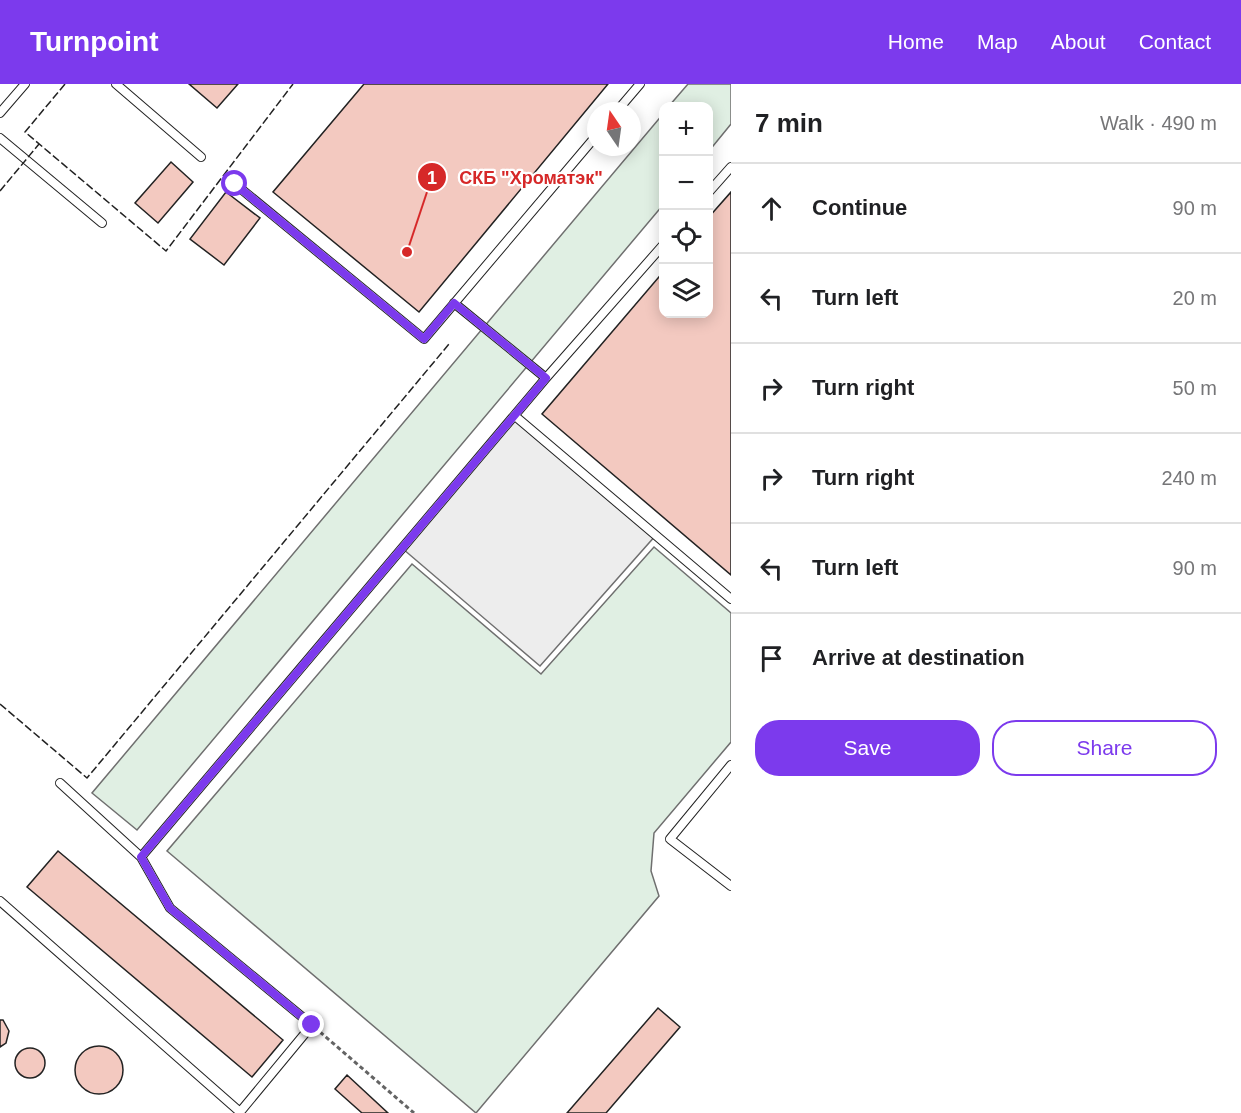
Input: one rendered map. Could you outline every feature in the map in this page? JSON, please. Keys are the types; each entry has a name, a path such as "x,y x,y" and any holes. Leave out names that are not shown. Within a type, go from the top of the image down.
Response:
{"lane":[{"path":"0,113 25,84"},
{"path":"117,84 201,157"},
{"path":"625,102 640,84"},
{"path":"0,138 102,223"},
{"path":"235,184 424,339 587,147"},
{"path":"713,187 731,167"},
{"path":"141,857 546,378 659,249"},
{"path":"454,303 546,378"},
{"path":"515,416 731,599"},
{"path":"731,765 670,839 731,886"},
{"path":"0,901 240,1112 312,1025 170,908 141,857 60,783"}],"path":[{"path":"312,1025 414,1113"}],"green space":[{"path":"688,84 731,84 731,124 713,146 713,102 672,102"},
{"path":"659,119 659,210 137,830 92,793 628,156 641,156 641,140"},
{"path":"654,547 731,613 731,742 654,833 651,871 659,896 476,1113 167,851 412,564 541,674"}],"shaded area":[{"path":"515,416 656,535 540,666 403,549"}],"building":[{"path":"189,84 238,84 217,108"},
{"path":"364,84 608,84 593,102 587,102 587,109 419,312 273,192"},
{"path":"171,162 193,182 158,223 135,203"},
{"path":"226,192 260,218 224,265 190,239"},
{"path":"731,192 731,575 542,414 659,277 659,318 713,318 713,212"},
{"path":"58,851 283,1040 252,1077 27,887"},
{"path":"658,1008 680,1027 606,1113 567,1113"},
{"path":"0,1020 3,1020 9,1031 6,1043 0,1047"},
{"path":"99,1046 116,1053 123,1070 116,1087 99,1094 82,1087 75,1070 82,1053"},
{"path":"30,1048 41,1052 45,1063 41,1074 30,1078 19,1074 15,1063 19,1052"},
{"path":"347,1075 388,1113 362,1113 335,1089"}],"fence":[{"path":"65,84 25,132 166,251 293,84"},
{"path":"0,191 39,144"},
{"path":"0,704 87,778 449,344"}],"place":[{"name":"СКБ \"Хроматэк\"","path":"407,252"}],"route":[{"path":"235,184 424,339 454,303 546,378 141,857 170,908 312,1025"}]}
